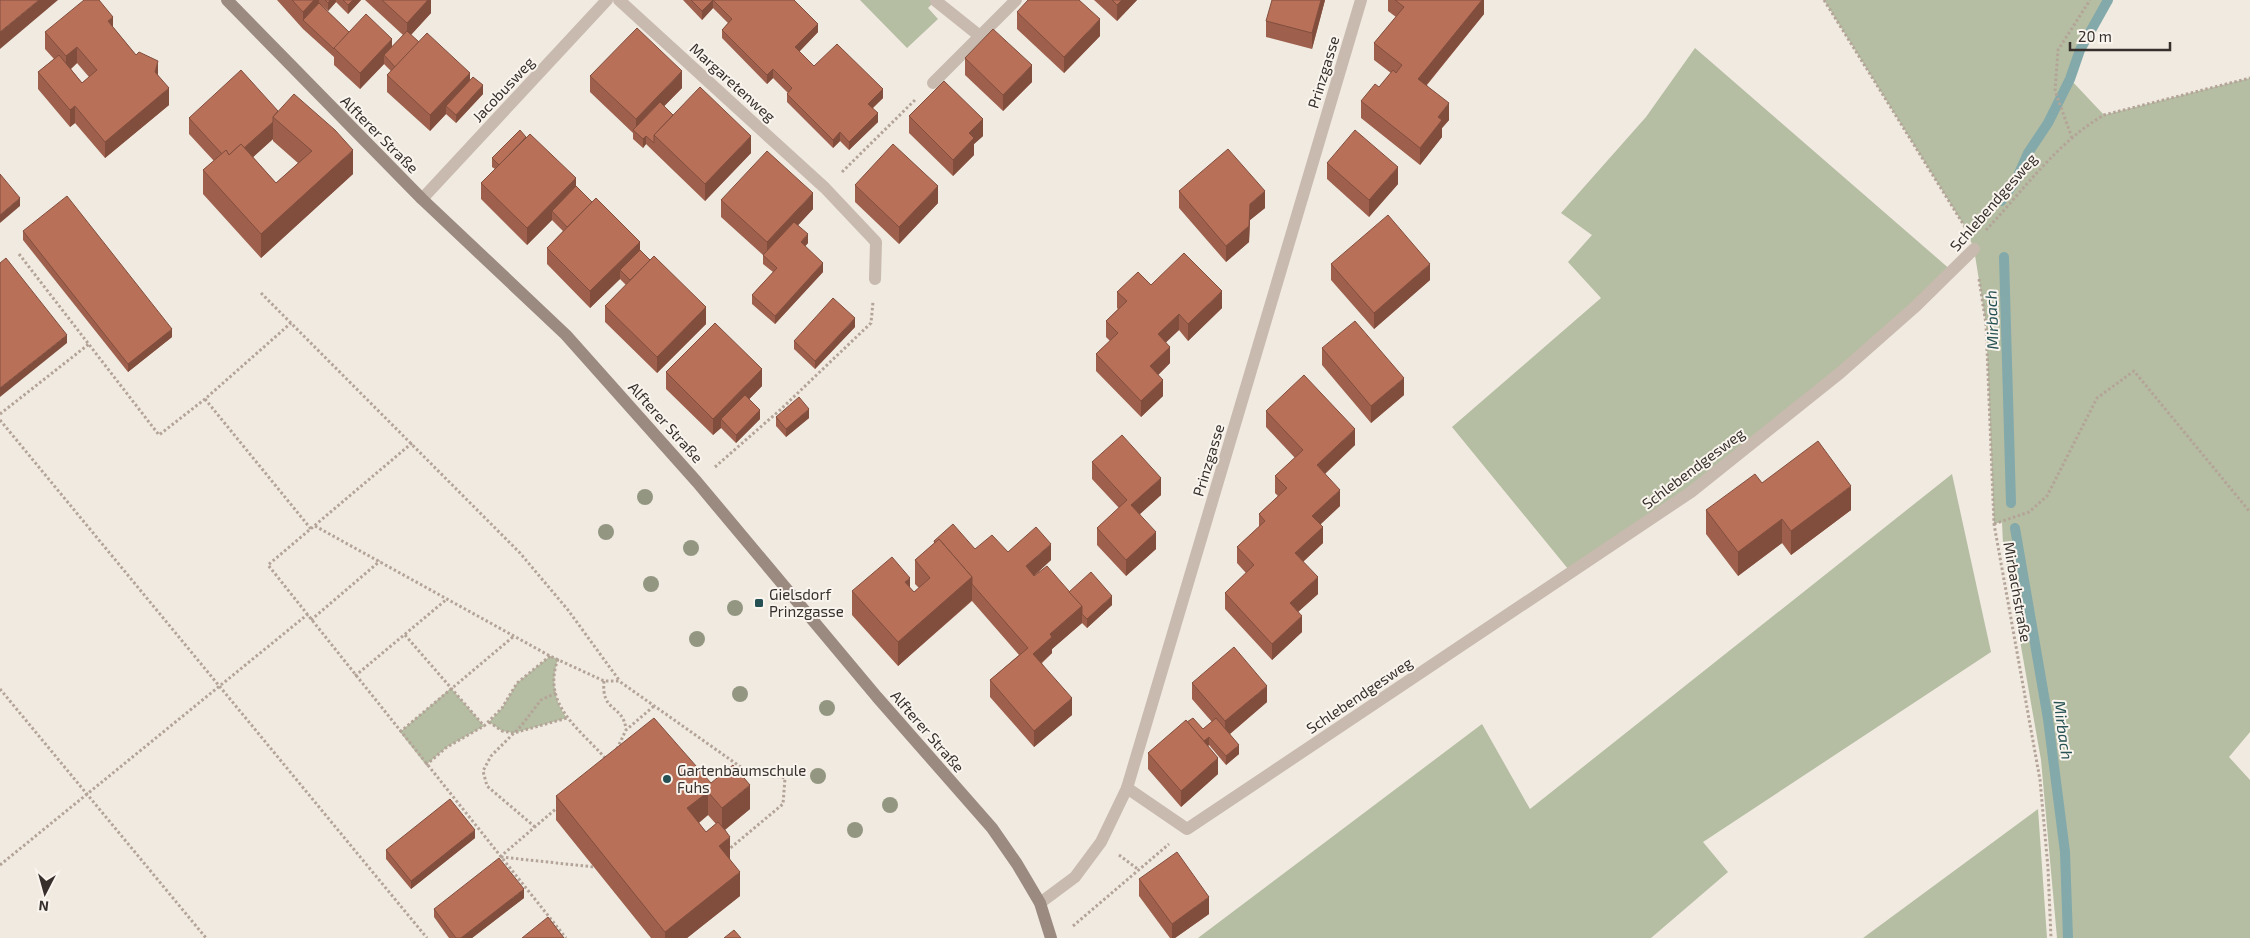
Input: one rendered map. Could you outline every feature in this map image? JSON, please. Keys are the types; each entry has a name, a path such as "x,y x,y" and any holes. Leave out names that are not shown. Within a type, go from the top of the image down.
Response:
{"street":[{"name":"Alfterer Straße","path":"227,0 422,199 566,335 697,482 877,697 992,828 1040,902 1051,938"},
{"name":"Jacobusweg","path":"422,199 607,0"},
{"name":"Margaretenweg","path":"619,0 825,188 876,242 875,279"},
{"path":"933,83 1016,0"},
{"name":"Prinzgasse","path":"1040,902 1074,877 1102,842 1127,788 1361,0"},
{"path":"936,1 981,37"},
{"name":"Schlebendgesweg","path":"1186,830 1691,492 1840,373 1916,306 1974,250"},
{"path":"1127,788 1186,830"}],"path":[{"name":"Mirbachstraße","path":"1824,0 1965,227 1974,250 1986,324 1994,524 2040,780 2048,868 2051,938"},
{"path":"2072,138 2055,90 2058,50 2090,0"},
{"name":"Schlebendgesweg","path":"1974,250 1984,233 2072,138 2088,124 2104,115 2250,78"},
{"path":"825,188 933,83"},
{"path":"19,254 159,436 205,399 291,323"},
{"path":"697,482 780,410 871,323 875,279"},
{"path":"261,293 520,553 568,610 619,681 745,770 785,778 783,804 724,853"},
{"path":"0,414 89,344"},
{"path":"1994,524 2029,512 2047,496 2097,398 2134,371 2250,512"},
{"path":"205,399 311,529"},
{"path":"0,420 427,938"},
{"path":"412,443 268,565 566,938"},
{"path":"315,526 550,656 604,682 619,681"},
{"path":"311,620 380,561"},
{"path":"355,676 448,599"},
{"path":"0,865 308,614"},
{"path":"405,635 484,726"},
{"path":"400,732 514,636"},
{"path":"426,764 448,747 489,722 502,708 517,683 550,656"},
{"path":"558,659 554,672 558,705 567,718 610,763"},
{"path":"604,682 604,698 609,705 621,714 626,730"},
{"path":"0,689 206,938"},
{"path":"535,827 487,786 483,771 491,756 514,733 542,700 556,693"},
{"path":"614,755 626,730 654,706"},
{"path":"489,722 502,731 514,733 567,718"},
{"path":"500,857 563,803"},
{"path":"1066,932 1186,830"},
{"path":"500,857 594,867"}],"green space":[{"path":"860,0 936,0 928,8 938,19 907,48"},
{"path":"1824,0 2109,0 2080,50 2070,79 2104,115 2250,78 2250,732 2229,757 2250,780 2250,938 2057,938 2041,760 2003,544 2002,522 1994,524 1986,324 1974,249 1965,227"},
{"path":"1695,48 1952,271 1840,373 1573,575 1452,427 1601,298 1568,262 1592,235 1561,213 1646,117"},
{"path":"1952,474 1991,652 1703,842 1728,872 1651,938 1198,938 1482,724 1530,809"},
{"path":"550,656 558,659 554,682 555,690 559,705 567,718 514,733 502,731 489,722 502,708 517,683"},
{"path":"451,688 484,726 447,747 426,765 400,732"},
{"path":"2038,809 2047,938 1863,938"}],"building":[{"path":"0,0 39,0 0,32"},
{"path":"84,0 99,0 113,17 108,21 136,55 139,52 158,61 155,72 169,88 105,142 75,106 70,110 38,72 59,55 82,83 97,70 77,47 66,56 45,32"},
{"path":"292,0 314,0 303,12"},
{"path":"343,0 353,0 348,5"},
{"path":"382,0 428,0 407,23"},
{"path":"691,0 713,0 702,11"},
{"path":"713,0 794,0 818,24 795,47 814,66 837,44 883,89 868,104 878,113 849,142 840,132 833,140 787,94 792,88 773,69 767,75 722,30 732,19"},
{"path":"1028,0 1079,0 1100,19 1064,57 1017,12"},
{"path":"1112,0 1122,0 1117,5"},
{"path":"1272,0 1321,0 1312,33 1266,21"},
{"path":"1395,0 1482,0 1418,79 1449,103 1438,117 1442,120 1420,148 1361,101 1375,84 1379,87 1393,70 1396,73 1402,65 1374,43 1404,7"},
{"path":"319,3 349,32 334,49 303,20"},
{"path":"366,14 392,39 360,73 334,48"},
{"path":"637,28 682,71 636,119 590,76"},
{"path":"993,29 1032,65 1003,95 965,58"},
{"path":"407,31 419,42 395,67 384,55"},
{"path":"427,33 470,73 430,115 387,75"},
{"path":"241,70 278,111 273,117 273,122 244,148 241,144 229,155 226,150 222,154 189,118"},
{"path":"473,77 483,85 456,115 446,106"},
{"path":"944,81 983,119 969,133 974,138 953,160 909,116"},
{"path":"700,87 751,136 705,184 654,135"},
{"path":"294,94 335,130 353,150 261,234 203,170 226,150 229,155 241,144 276,183 312,151 273,117"},
{"path":"660,102 673,115 654,135 654,143 646,136 643,139 633,130"},
{"path":"520,130 526,137 499,165 492,158"},
{"path":"1355,130 1398,167 1369,200 1327,163"},
{"path":"530,134 576,178 527,228 481,183"},
{"path":"893,144 938,186 899,227 855,185"},
{"path":"1228,149 1265,191 1250,204 1249,226 1226,246 1179,191"},
{"path":"767,151 813,193 767,242 721,200"},
{"path":"0,174 20,198 0,215"},
{"path":"576,186 592,202 567,227 552,211"},
{"path":"67,196 172,329 128,364 23,231"},
{"path":"596,198 640,242 590,291 547,248"},
{"path":"1388,215 1430,264 1374,313 1331,264"},
{"path":"794,222 808,234 801,242 823,263 775,316 752,295 777,268 763,255"},
{"path":"640,250 650,260 630,280 620,270"},
{"path":"1184,253 1222,291 1188,324 1179,314 1158,334 1170,347 1150,366 1163,380 1141,401 1096,354 1118,333 1106,321 1127,301 1117,292 1138,272 1151,285"},
{"path":"654,256 706,307 657,357 605,306"},
{"path":"6,258 67,335 0,388 0,263"},
{"path":"833,298 855,318 815,361 794,341"},
{"path":"1355,321 1404,378 1371,406 1322,348"},
{"path":"715,323 762,369 713,419 666,372"},
{"path":"1304,375 1355,429 1317,465 1340,490 1312,516 1323,527 1295,553 1318,577 1290,603 1302,616 1272,644 1225,593 1254,565 1237,547 1265,521 1259,514 1287,488 1275,476 1303,450 1266,411"},
{"path":"745,395 760,410 736,435 721,419"},
{"path":"799,397 809,409 786,429 776,417"},
{"path":"1122,435 1161,478 1131,505 1156,532 1126,560 1097,528 1127,500 1092,462"},
{"path":"1818,441 1851,486 1791,531 1782,519 1738,552 1706,510 1755,474 1762,483"},
{"path":"953,524 975,549 992,535 1008,552 1036,527 1051,544 1026,566 1034,576 1047,566 1082,606 1050,634 1052,637 1033,654 1072,698 1034,731 990,680 1028,648 972,584 972,577 939,539 935,543 934,541"},
{"path":"939,539 972,577 898,642 852,591 892,557 910,578 905,582 914,592 930,578 915,560"},
{"path":"1091,572 1112,596 1087,619 1082,614 1082,606 1069,592"},
{"path":"1234,647 1267,686 1225,721 1192,683"},
{"path":"654,718 711,783 733,765 750,785 722,808 708,792 687,808 706,832 718,822 725,830 730,837 719,846 740,872 665,932 556,796"},
{"path":"1193,718 1203,729 1216,718 1239,745 1226,756 1209,737 1204,741 1187,722"},
{"path":"1186,720 1218,758 1181,791 1148,753"},
{"path":"450,799 475,830 411,881 386,850"},
{"path":"1177,852 1209,897 1172,924 1139,879"},
{"path":"499,858 524,889 461,938 456,938 434,909"},
{"path":"548,917 564,938 522,938"},
{"path":"734,930 741,938 724,938"}],"waterway":[{"name":"Mirbach","path":"2001,201 2016,180 2028,153 2048,123 2070,79 2080,50 2108,0"},
{"name":"Mirbach","path":"2004,257 2011,503"},
{"name":"Mirbach","path":"2015,528 2048,719 2065,852 2068,938"}],"place":[{"name":"Gielsdorf Prinzgasse","path":"759,603"},
{"name":"Gartenbaumschule Fuhs","path":"667,779"}]}
